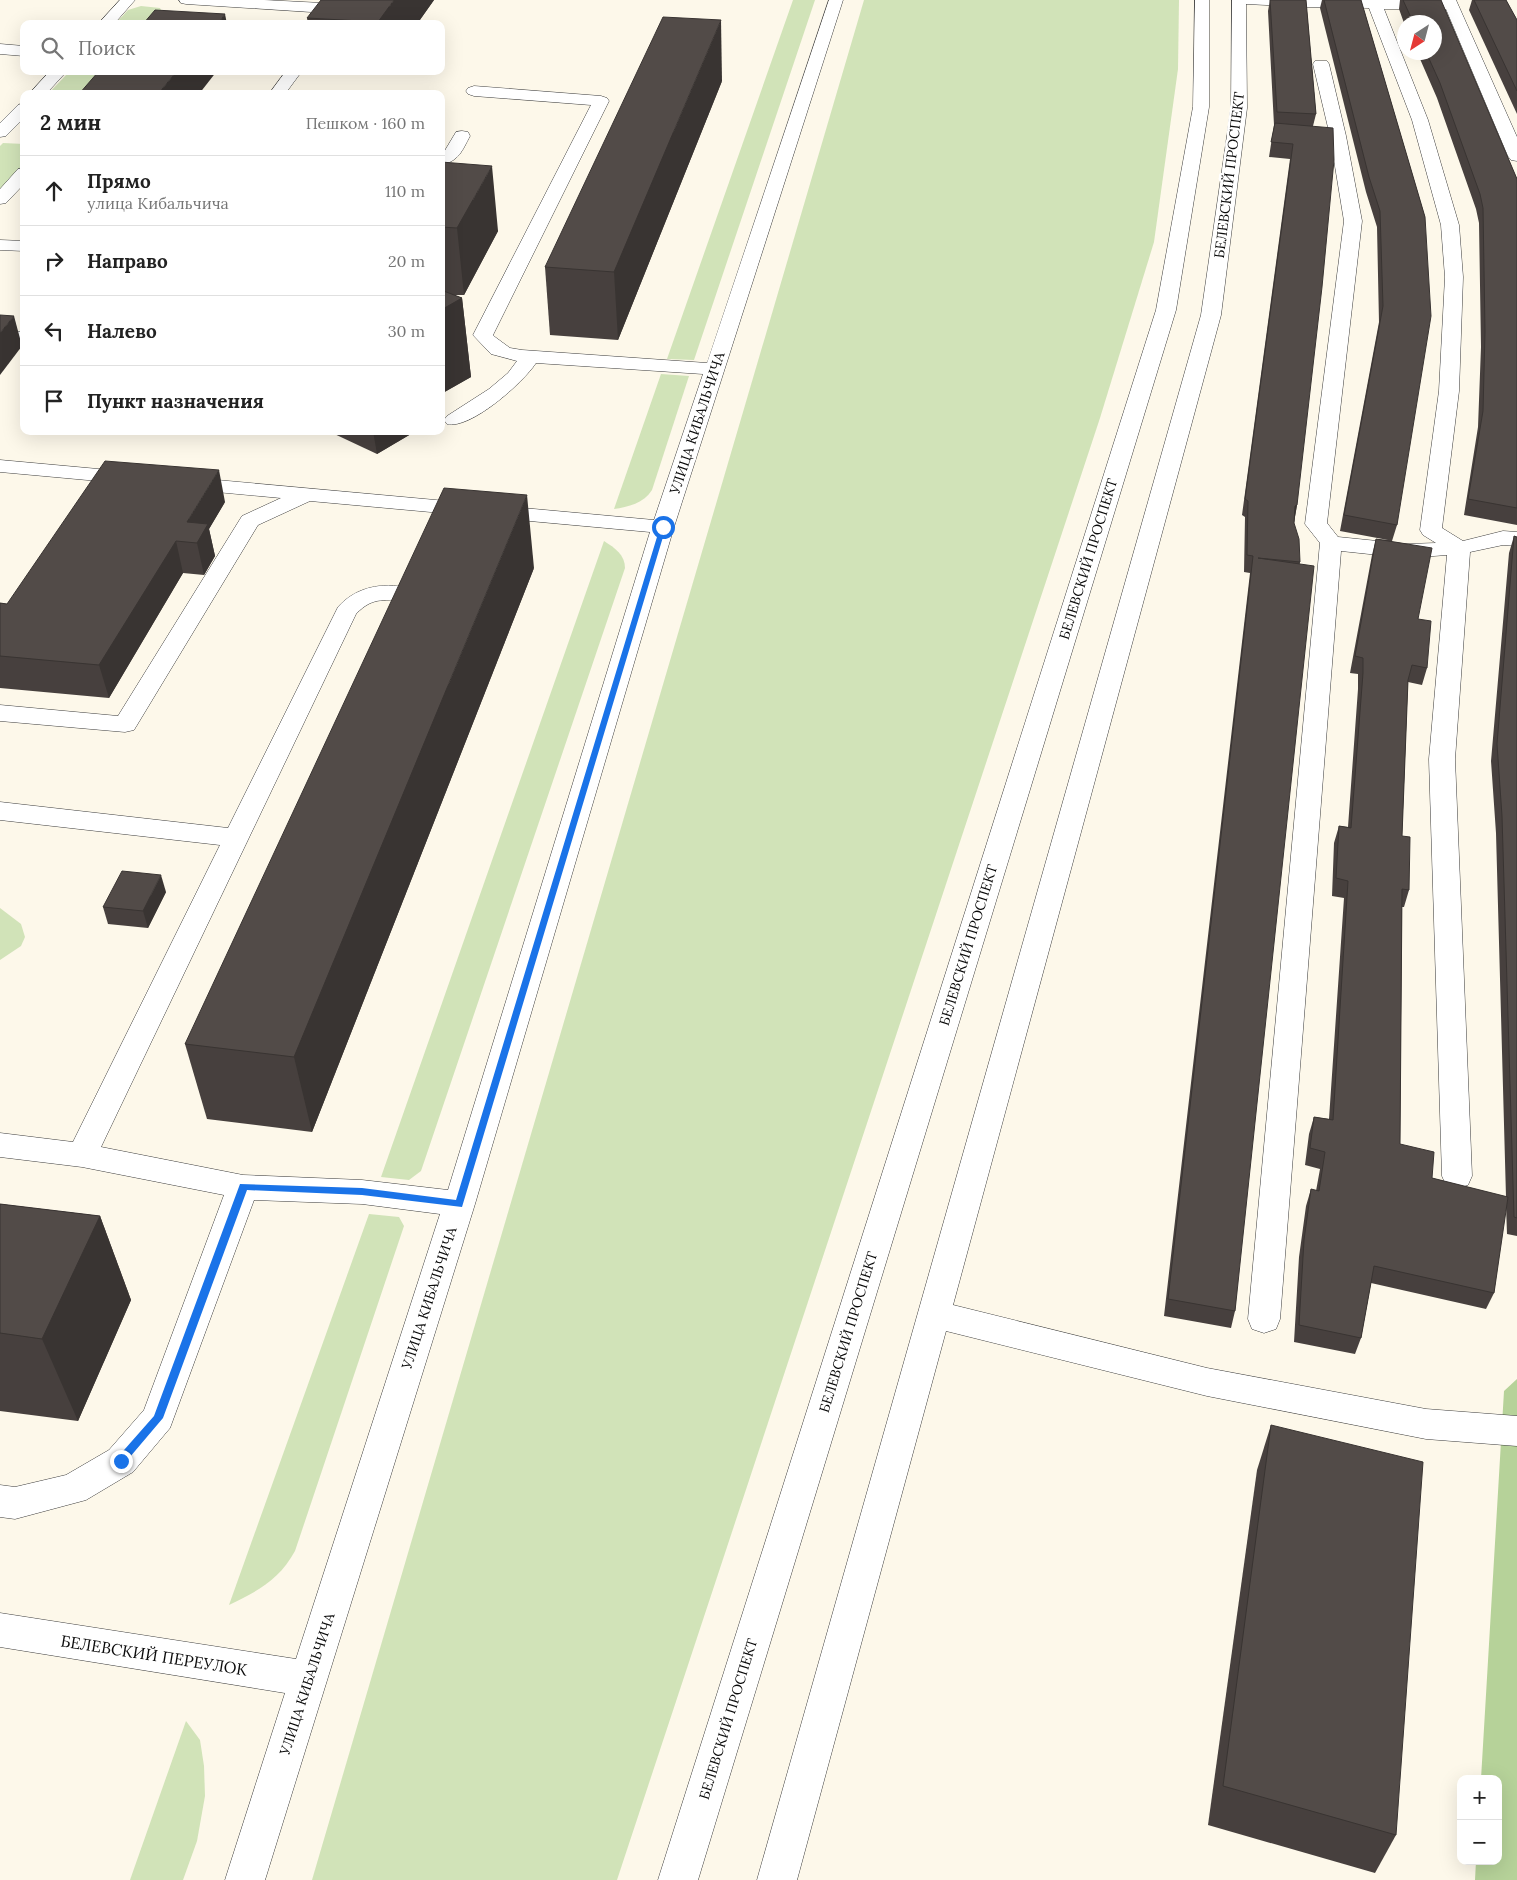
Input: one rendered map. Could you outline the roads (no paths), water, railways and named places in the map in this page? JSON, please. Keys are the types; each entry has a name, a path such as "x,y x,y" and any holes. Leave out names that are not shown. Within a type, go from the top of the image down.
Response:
{"street":[{"path":"109,20 128,0"},
{"name":"УЛИЦА КИБАЛЬЧИЧА","path":"245,1880 459,1204 663,527 836,0"},
{"name":"БЕЛЕВСКИЙ ПРОСПЕКТ","path":"678,1880 1166,310 1200,107 1202,0"},
{"name":"БЕЛЕВСКИЙ ПРОСПЕКТ","path":"777,1880 1211,315 1239,108 1239,0"},
{"path":"1250,0 1450,2 1517,156"},
{"path":"181,2 346,4"},
{"path":"1374,2 1420,120 1450,225 1454,277 1449,391 1431,530 1459,548"},
{"path":"334,20 346,4"},
{"path":"0,49 20,51"},
{"path":"1264,1319 1331,543 1316,524 1353,221 1338,136 1321,64"},
{"path":"41,90 55,75"},
{"path":"280,90 291,75"},
{"path":"474,91 601,101 474,332 491,346 509,355 530,358 715,369"},
{"path":"0,108 20,109"},
{"path":"0,132 20,112"},
{"path":"445,158 451,155 462,136"},
{"path":"0,199 20,178"},
{"path":"0,245 20,246"},
{"path":"0,336 20,338"},
{"path":"454,420 504,388 524,368 530,358"},
{"path":"0,489 8,467 663,527"},
{"path":"0,713 125,724 250,521 307,494"},
{"path":"1331,543 1407,551 1459,548 1504,538 1517,539"},
{"path":"1457,1176 1442,759 1459,548"},
{"path":"82,1155 346,612 355,600 373,592 400,593"},
{"path":"0,811 237,838"},
{"path":"0,1145 82,1155 244,1187 362,1192 459,1204"},
{"path":"0,1501 15,1503 74,1489 121,1461 158,1418 244,1187"},
{"path":"933,1314 1206,1382 1426,1424 1517,1431"},
{"name":"БЕЛЕВСКИЙ ПЕРЕУЛОК","path":"0,1630 309,1679"}]}
